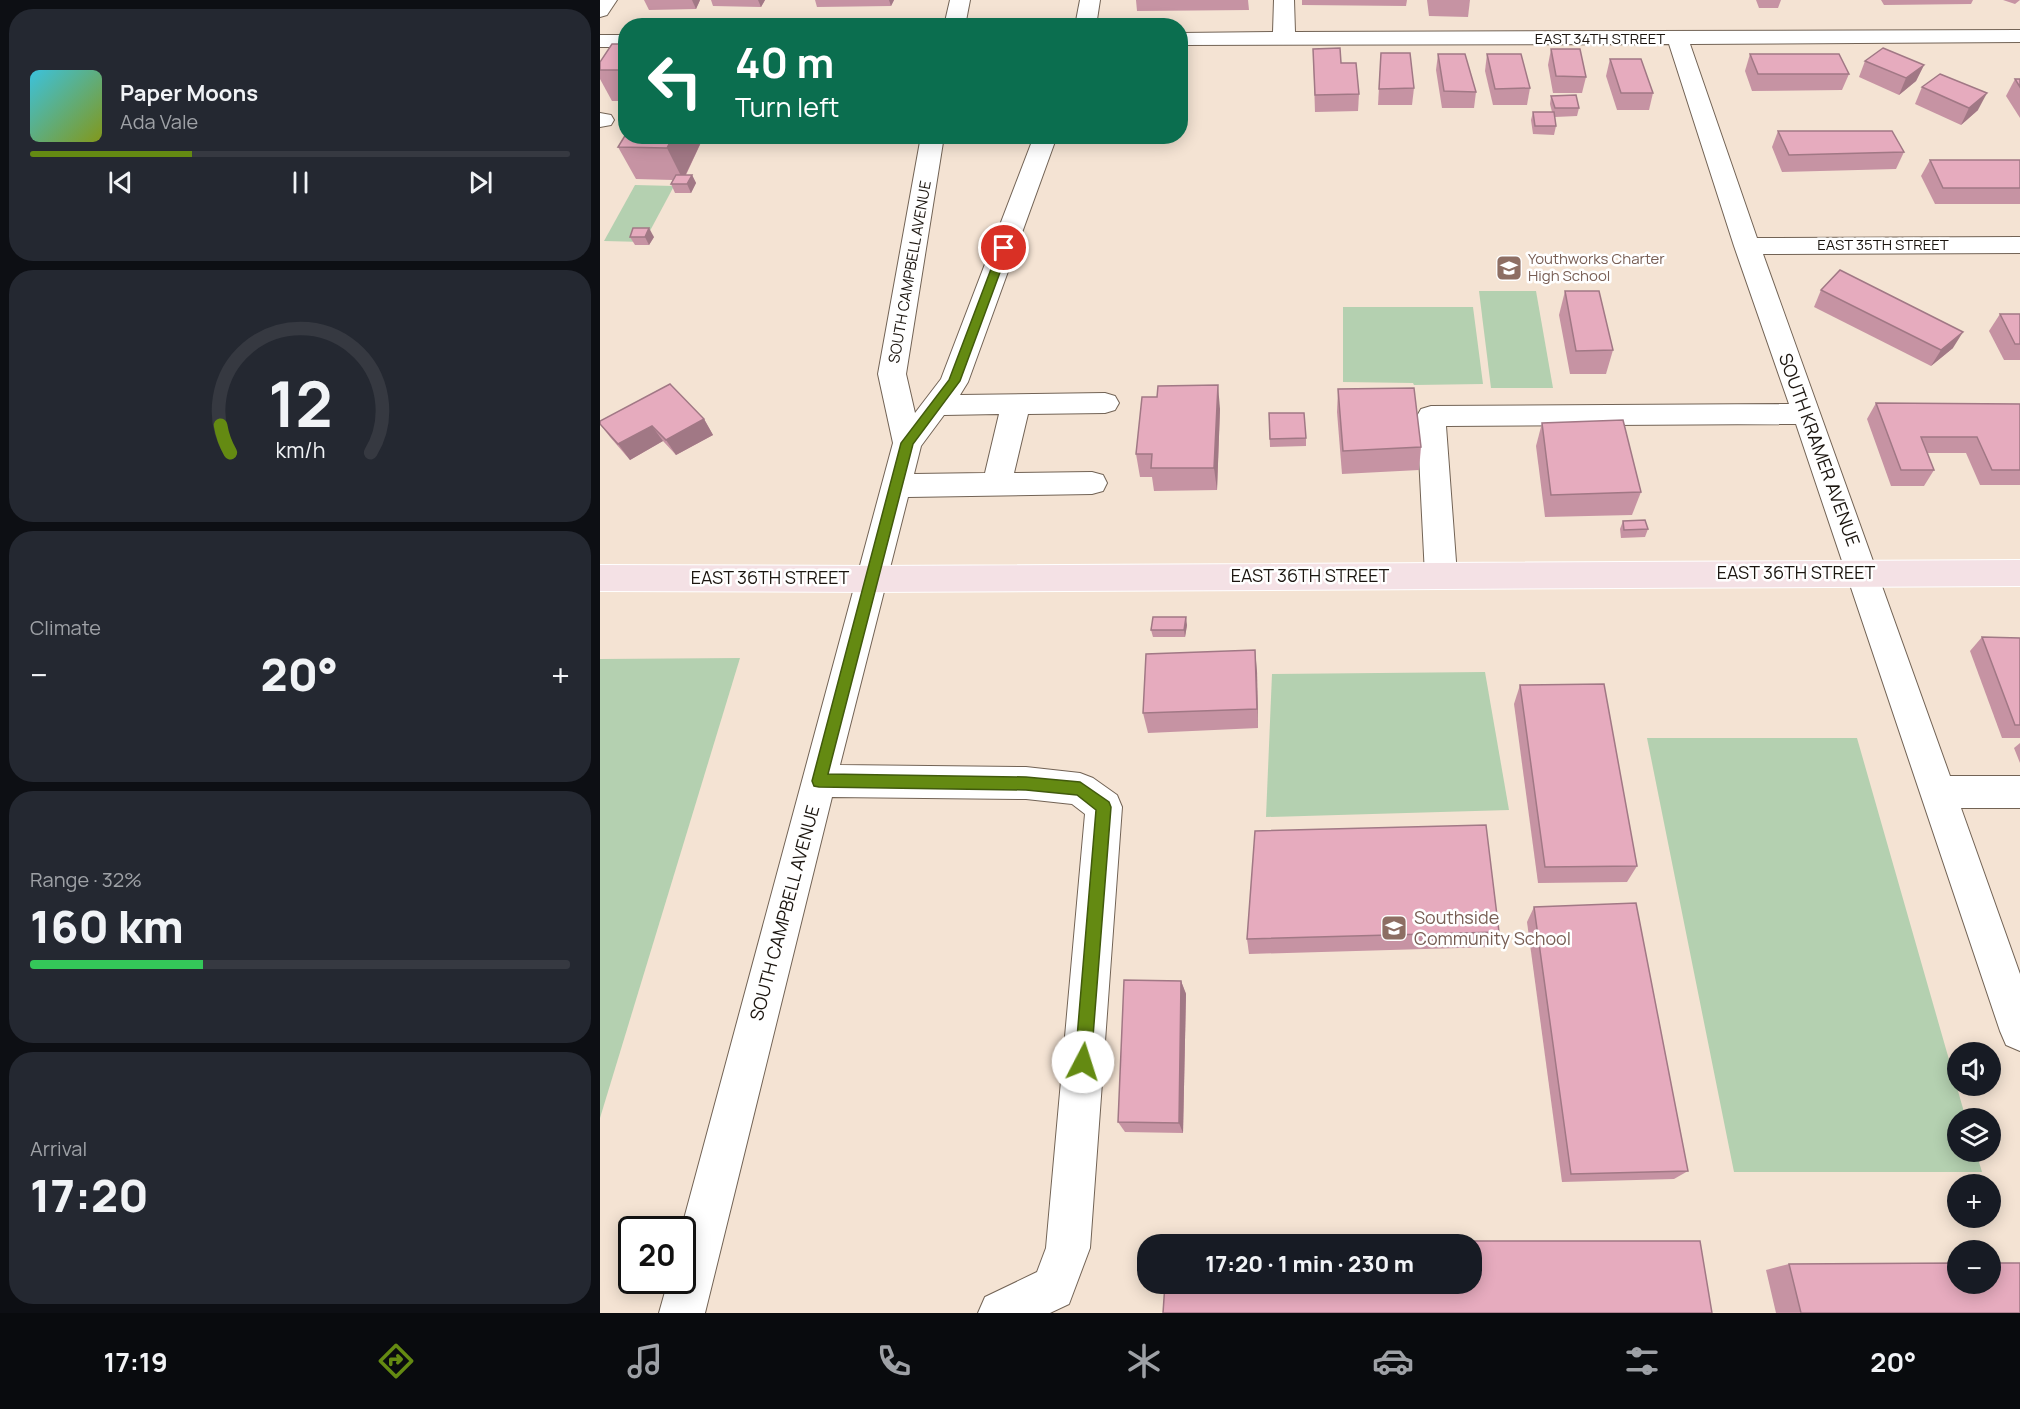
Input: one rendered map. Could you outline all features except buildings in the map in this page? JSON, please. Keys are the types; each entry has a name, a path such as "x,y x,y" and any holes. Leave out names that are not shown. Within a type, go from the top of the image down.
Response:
{"main road":[{"name":"EAST 36TH STREET","path":"600,578 872,579 2020,573"}],"street":[{"path":"600,11 607,0"},
{"path":"956,18 960,0"},
{"path":"1087,18 1090,0"},
{"path":"1284,0 1284,39"},
{"name":"EAST 34TH STREET","path":"1188,39 2020,36"},
{"name":"SOUTH KRAMER AVENUE","path":"1678,39 1746,246 2020,1031"},
{"path":"600,41 618,41"},
{"name":"SOUTH CAMPBELL AVENUE","path":"907,443 892,374 932,144"},
{"name":"SOUTH CAMPBELL AVENUE","path":"682,1313 907,443 954,381 1043,144"},
{"name":"EAST 35TH STREET","path":"1746,246 2020,245"},
{"path":"936,405 1105,403"},
{"path":"997,484 1016,404"},
{"path":"1441,575 1431,416 1806,414"},
{"path":"896,486 1092,483"},
{"path":"819,781 1026,783 1080,789 1104,807 1068,1248 1053,1288 1001,1313"},
{"path":"1938,792 2020,792"}],"green space":[{"path":"635,185 674,186 644,242 604,241"},
{"path":"1479,291 1536,291 1553,388 1491,388"},
{"path":"1343,307 1473,307 1483,384 1414,385 1413,383 1343,382"},
{"path":"740,658 600,1118 600,659"},
{"path":"1485,672 1509,810 1266,817 1272,674"},
{"path":"1647,738 1857,738 1947,1053 1947,1096 1959,1096 1963,1108 1947,1108 1947,1162 1979,1162 1982,1172 1734,1172"}],"place":[{"name":"Youthworks Charter High School","path":"1509,268"},
{"name":"Southside Community School","path":"1394,928"}],"route":[{"path":"1004,248 954,381 907,443 819,781 1026,783 1080,789 1104,807 1083,1062"}]}
